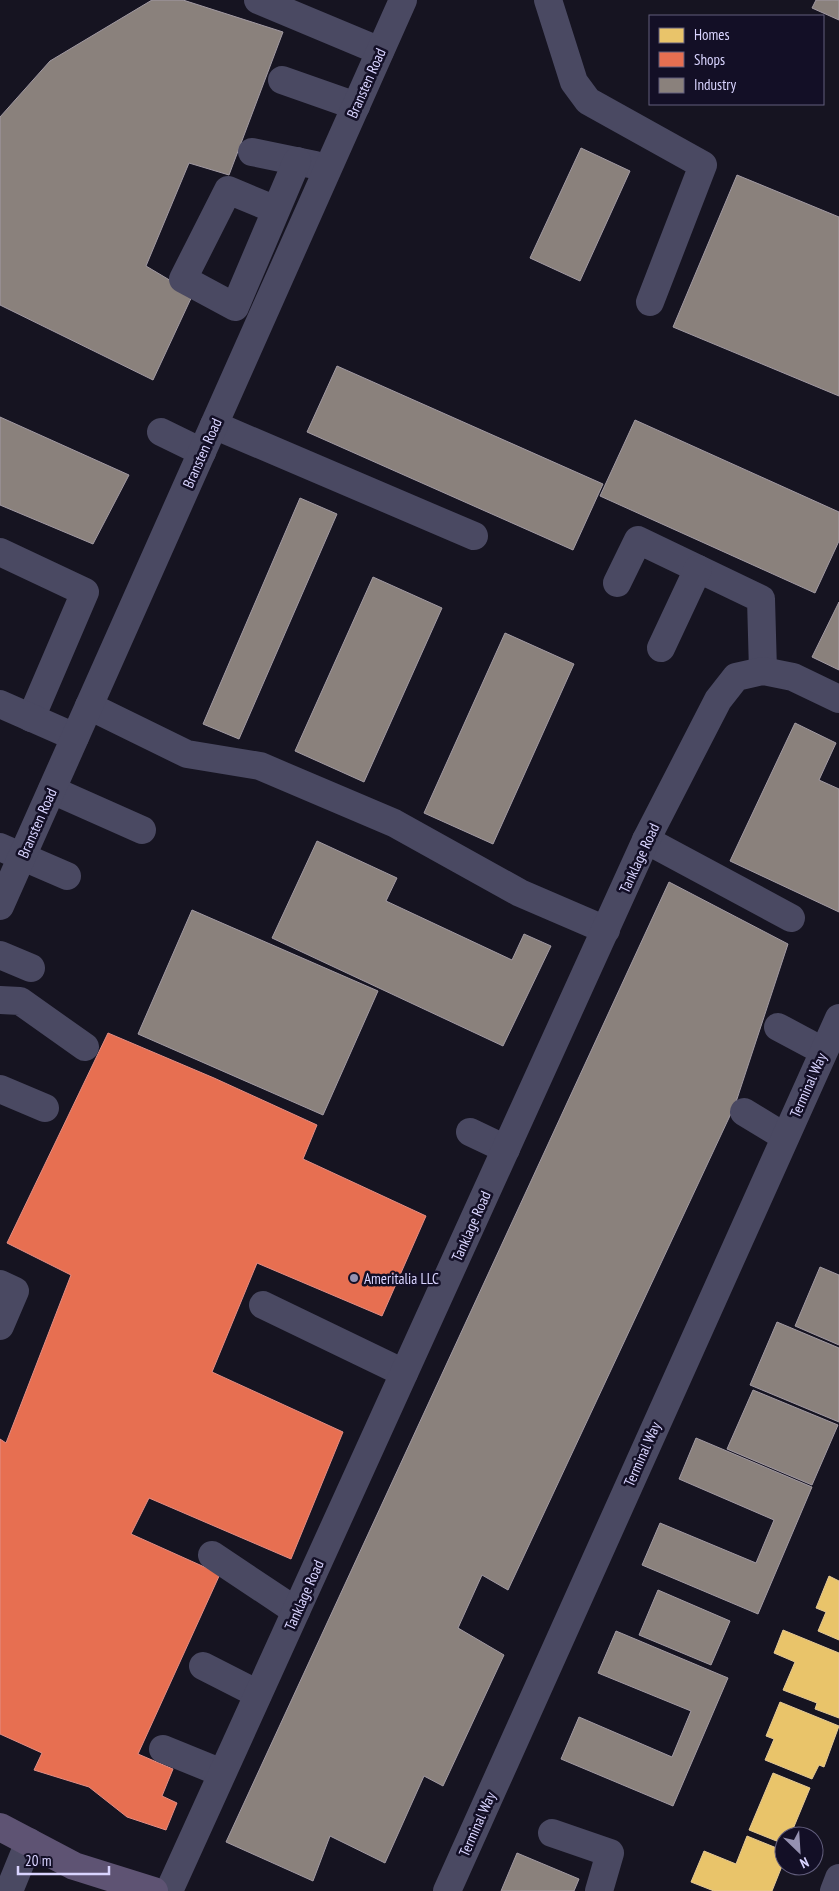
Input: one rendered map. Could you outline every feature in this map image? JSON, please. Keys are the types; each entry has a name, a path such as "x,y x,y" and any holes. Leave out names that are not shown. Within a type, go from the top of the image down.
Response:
{"main road":[{"path":"0,1827 74,1866 154,1891"}],"street":[{"path":"258,0 380,51"},
{"name":"Bransten Road","path":"0,906 11,851 52,790 403,0"},
{"path":"548,0 574,82 588,101 703,165 650,302"},
{"path":"282,80 356,106"},
{"path":"252,152 329,168"},
{"path":"276,210 297,161"},
{"path":"214,425 474,536"},
{"path":"160,432 202,452"},
{"path":"617,583 638,540 761,599 764,671 793,677 839,699"},
{"path":"0,552 85,592 31,718"},
{"path":"661,648 698,569"},
{"name":"Tanklage Road","path":"169,1891 646,840 718,700 736,677 764,671"},
{"path":"0,704 76,737"},
{"path":"89,706 187,754 260,766 376,816 520,894 606,930"},
{"path":"52,790 142,830"},
{"path":"646,840 790,918"},
{"path":"11,851 67,876"},
{"path":"0,955 30,968"},
{"path":"0,1000 20,1001 85,1047"},
{"name":"Terminal Way","path":"446,1891 839,1018"},
{"path":"778,1027 823,1051"},
{"path":"0,1089 45,1108"},
{"path":"744,1112 785,1137"},
{"path":"470,1132 506,1149"},
{"path":"0,1284 15,1291 0,1326"},
{"path":"263,1305 404,1373"},
{"path":"212,1555 296,1611"},
{"path":"204,1666 258,1694"},
{"path":"163,1749 222,1773"},
{"path":"552,1833 610,1853 598,1891"},
{"path":"9,1891 29,1842"},
{"path":"834,1891 839,1878"}],"building: Homes":[{"path":"829,1576 839,1581 839,1640 818,1631 826,1612 816,1608"},
{"path":"783,1630 839,1653 839,1718 815,1709 817,1703 783,1690 795,1662 774,1653"},
{"path":"780,1702 839,1726 824,1767 819,1765 812,1779 765,1760 774,1739 766,1736"},
{"path":"773,1773 810,1788 794,1826 774,1826 774,1840 749,1830"},
{"path":"747,1836 774,1847 774,1876 778,1876 772,1891 714,1891 691,1882 704,1851 736,1864"}],"building: Shops":[{"path":"108,1033 214,1078 317,1125 303,1159 426,1216 382,1316 257,1263 212,1372 343,1432 291,1559 149,1498 131,1534 220,1574 138,1754 173,1769 162,1796 177,1803 166,1830 127,1817 89,1787 34,1770 42,1753 0,1734 0,1439 6,1443 71,1275 7,1243"}],"building: Industry":[{"path":"152,0 183,0 283,32 229,175 189,163 146,266 193,294 153,380 0,305 0,117 50,61"},
{"path":"816,0 839,0 839,20 812,8"},
{"path":"581,148 630,171 580,281 530,258"},
{"path":"737,175 839,217 839,396 673,327"},
{"path":"337,366 603,484 573,550 307,432"},
{"path":"0,417 129,475 93,544 0,505"},
{"path":"635,420 839,512 839,541 815,593 600,496"},
{"path":"300,498 337,514 239,739 203,724"},
{"path":"373,577 442,608 364,782 295,751"},
{"path":"839,602 839,670 812,657"},
{"path":"505,633 574,664 493,844 424,813"},
{"path":"795,723 836,743 819,780 839,789 839,912 730,861"},
{"path":"317,841 397,878 386,901 512,960 524,934 551,946 503,1046 272,938"},
{"path":"669,882 788,944 735,1105 508,1590 482,1575 458,1628 504,1655 443,1786 424,1776 385,1863 330,1836 313,1881 226,1842"},
{"path":"192,910 378,991 323,1115 138,1034"},
{"path":"820,1267 839,1275 839,1345 795,1326"},
{"path":"777,1322 839,1348 839,1422 750,1385"},
{"path":"753,1390 838,1425 812,1485 727,1449"},
{"path":"696,1438 812,1487 758,1614 642,1565 660,1523 756,1563 774,1520 679,1479"},
{"path":"658,1590 730,1621 711,1665 639,1635"},
{"path":"616,1631 728,1678 673,1806 561,1759 579,1717 672,1757 691,1711 598,1673"},
{"path":"517,1853 579,1879 574,1891 501,1891"}],"place":[{"name":"Ameritalia LLC","path":"354,1278"}]}
